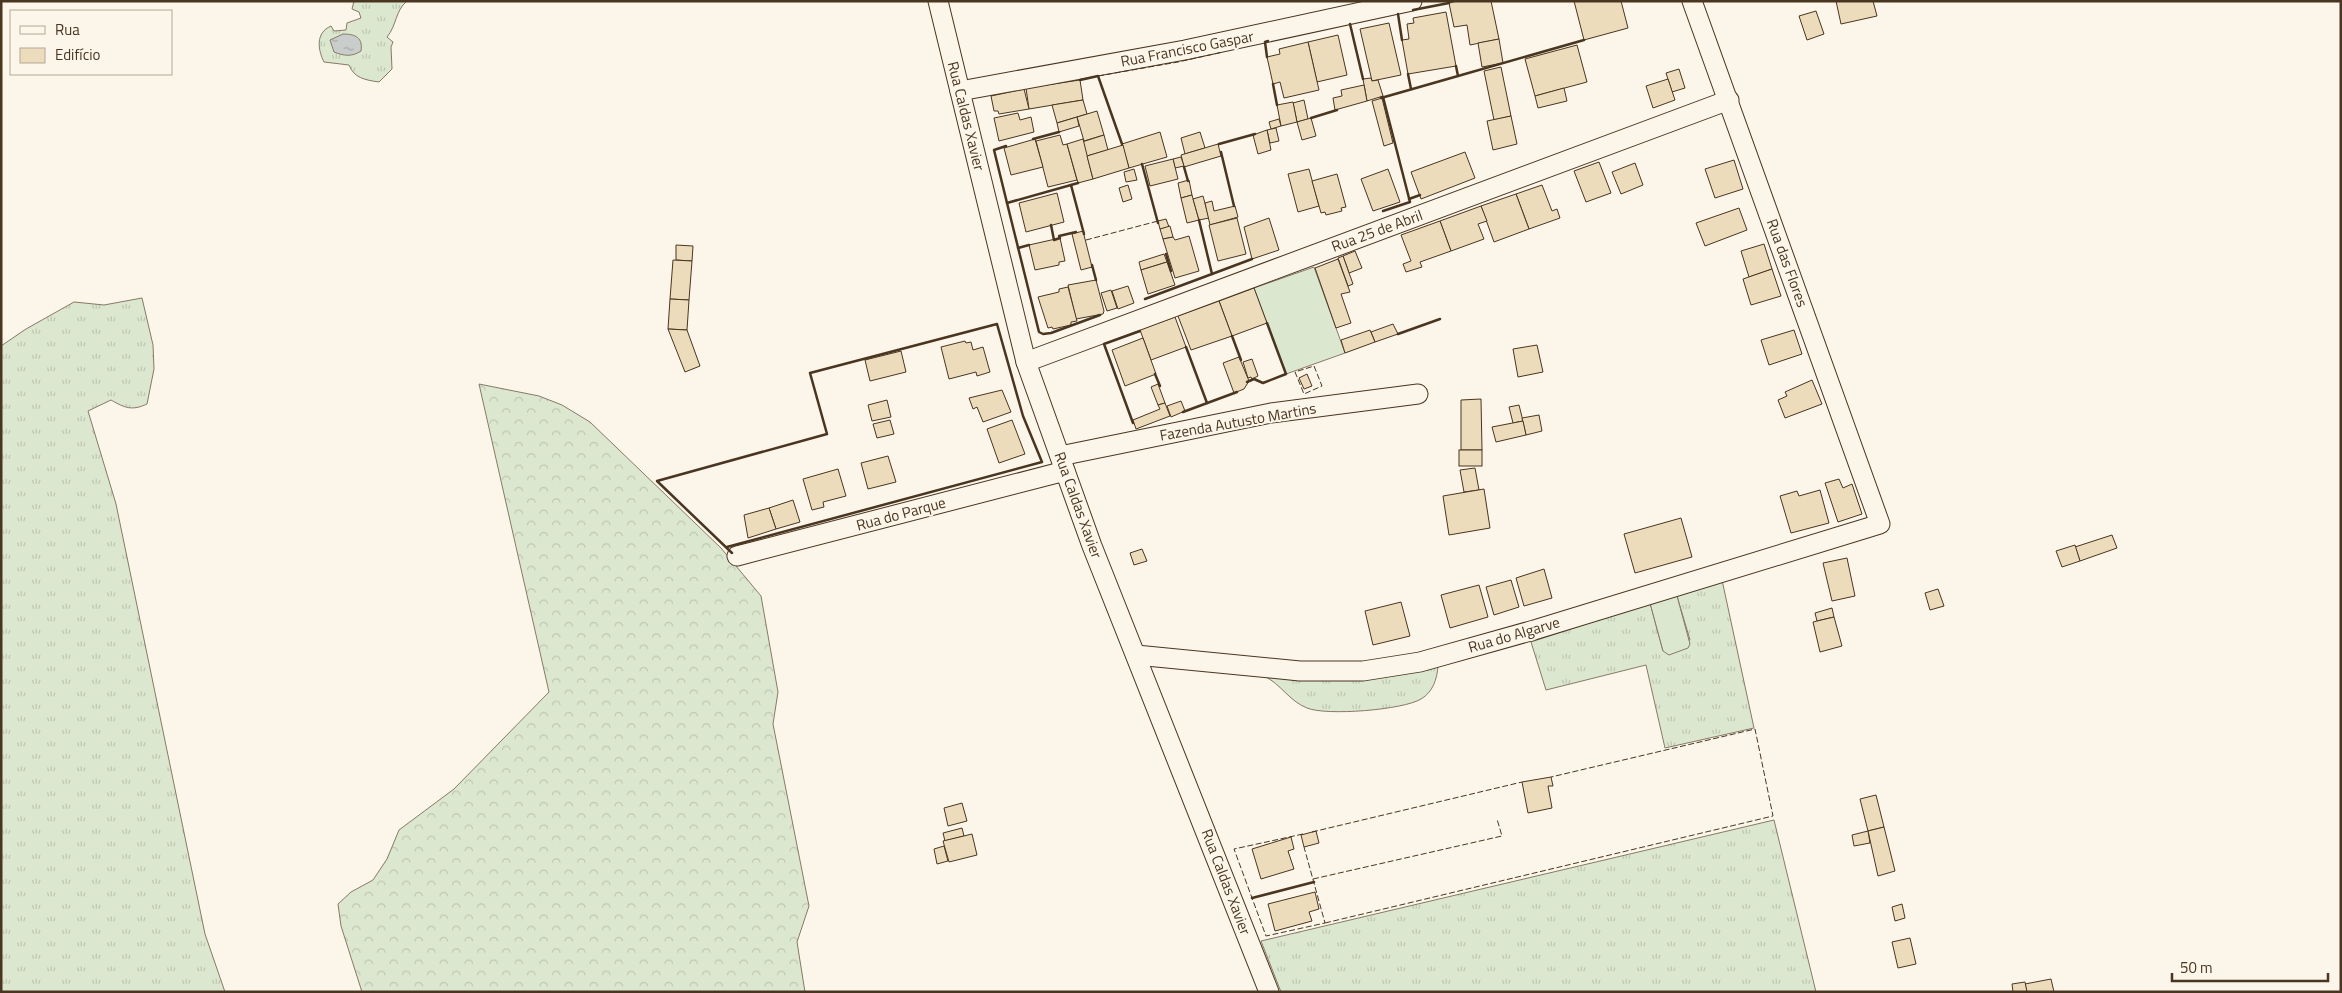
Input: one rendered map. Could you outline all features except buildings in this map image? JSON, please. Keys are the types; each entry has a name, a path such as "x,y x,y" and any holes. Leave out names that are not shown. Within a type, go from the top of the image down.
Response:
{"street":[{"name":"Rua Caldas Xavier","path":"938,1 1026,362 1092,546 1269,992"},
{"name":"Rua Francisco Gaspar","path":"960,91 1186,50 1412,1"},
{"name":"Rua das Flores","path":"1692,1 1880,524"},
{"name":"Rua 25 de Abril","path":"1026,362 1729,100"},
{"name":"Fazenda Autusto Martins","path":"1063,463 1271,413 1418,394"},
{"name":"Rua do Parque","path":"737,556 1063,463"},
{"name":"Rua do Algarve","path":"1136,655 1300,671 1364,671 1420,662 1534,630 1880,524"}],"green space":[{"path":"354,1 407,1 400,9 393,28 387,37 393,42 391,47 392,69 379,82 357,76 349,65 324,62 320,52 320,37 326,29 331,26 334,31 346,30 347,23 361,18 359,12 352,9"},
{"path":"1314,267 1345,353 1286,374 1254,288"},
{"path":"142,298 153,345 154,369 147,404 129,408 111,400 88,411 116,504 205,934 225,992 1,992 1,346 26,329 74,302 104,305"},
{"path":"479,384 539,396 562,405 590,422 721,548 761,596 778,692 773,724 809,906 797,942 805,992 362,992 341,926 338,904 351,892 373,880 387,859 399,830 454,789 549,692"},
{"path":"1722,580 1754,728 1665,748 1646,665 1546,690 1531,642 1650,603 1663,651 1690,640 1677,596"},
{"path":"1677,596 1690,644 1688,648 1669,655 1663,651 1650,603"},
{"path":"1438,666 1434,685 1429,693 1421,699 1412,703 1382,709 1347,712 1330,712 1307,708 1295,701 1264,676"},
{"path":"1774,820 1816,992 1281,992 1261,941"}],"water":[{"path":"343,34 358,38 361,43 361,51 348,55 334,52 330,40"}],"fence":[{"path":"1098,76 1223,52"},
{"path":"1086,240 1158,221"},
{"path":"1314,366 1322,386 1304,394 1295,372 1314,366"},
{"path":"1325,923 1773,816 1755,729 1551,777"},
{"path":"1312,832 1522,782"},
{"path":"1313,879 1502,836 1497,819"},
{"path":"1303,834 1234,849 1266,936 1325,923 1304,847"}],"wall":[{"path":"1413,10 1449,3"},
{"path":"1398,14 1402,40"},
{"path":"1350,24 1363,79"},
{"path":"1458,76 1584,40"},
{"path":"1267,57 1265,42 1268,41"},
{"path":"1381,98 1458,76 1456,66"},
{"path":"1408,74 1411,89"},
{"path":"1080,80 1098,76 1122,144"},
{"path":"1273,84 1277,105"},
{"path":"1383,97 1410,202 1383,211"},
{"path":"1311,118 1337,110"},
{"path":"1033,139 1059,132"},
{"path":"1219,144 1255,134"},
{"path":"1006,146 994,150 1007,203 1078,183"},
{"path":"1221,152 1234,206"},
{"path":"1142,164 1158,223"},
{"path":"1184,167 1188,181"},
{"path":"1071,185 1084,234"},
{"path":"1409,199 1420,195"},
{"path":"1007,203 1039,332 1043,334 1051,333 1100,315"},
{"path":"1145,299 1212,274 1199,220"},
{"path":"1051,225 1054,240 1060,238 1059,236 1076,232"},
{"path":"1018,248 1029,245"},
{"path":"1166,254 1171,271"},
{"path":"1212,274 1252,259"},
{"path":"1092,265 1096,280"},
{"path":"1398,334 1440,319"},
{"path":"1247,382 1254,379 1263,383 1286,374 1267,323"},
{"path":"727,547 1042,462 1023,416 997,324 810,373 827,434 657,481 732,553"},
{"path":"1133,423 1104,344 1140,331"},
{"path":"1232,336 1241,360"},
{"path":"1186,347 1207,403"},
{"path":"1155,374 1160,386"},
{"path":"1183,412 1237,392"},
{"path":"1252,898 1314,882"}]}
